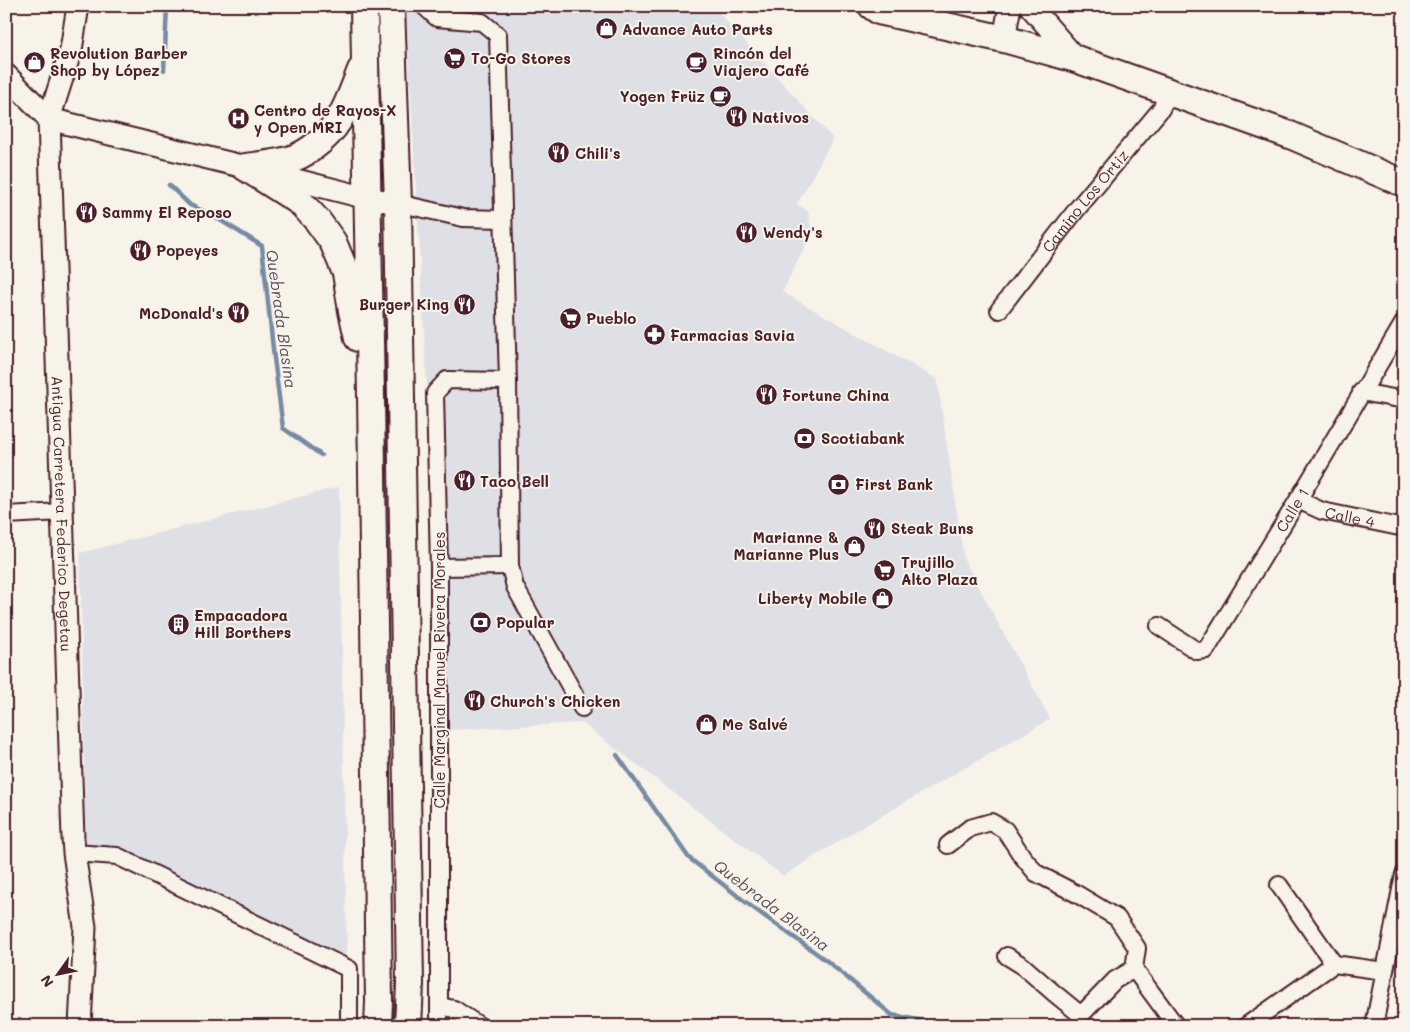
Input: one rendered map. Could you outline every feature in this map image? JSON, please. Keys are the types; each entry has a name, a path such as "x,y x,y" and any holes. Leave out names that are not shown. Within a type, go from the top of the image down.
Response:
{"main road":[{"path":"364,6 371,396 378,1026"},
{"path":"391,6 398,203 410,984 408,1026"},
{"path":"872,6 879,11 1004,39 1076,59 1290,136 1404,182"},
{"path":"245,167 288,160 305,152 332,132 365,59"},
{"path":"245,167 300,202 317,220 333,242 346,273 352,311 371,396"}],"street":[{"name":"Antigua Carretera Federico Degetau","path":"78,6 71,50 48,119 74,853 85,928 80,1026"},
{"path":"424,6 437,18 482,22 498,35 508,381 510,566 515,587 582,708"},
{"path":"1004,39 1010,6"},
{"path":"1030,6 1076,59"},
{"path":"6,75 48,119 367,198 463,218 503,219"},
{"name":"Camino Los Ortiz","path":"999,310 1077,208 1161,109 1169,92"},
{"name":"Calle 1","path":"1158,626 1197,652 1206,650 1404,322"},
{"name":"Calle Marginal Manuel Rivera Morales","path":"439,1026 439,567 435,393 447,380 508,381"},
{"path":"1361,392 1404,400"},
{"name":"Calle 4","path":"1298,500 1322,511 1404,528"},
{"path":"6,515 62,512"},
{"path":"439,567 510,566"},
{"path":"948,845 970,828 991,822 1005,830 1036,873 1077,894 1117,918 1137,948 1134,969 1176,1026"},
{"path":"74,853 117,856 349,969 349,1026"},
{"path":"1374,1026 1404,874"},
{"path":"1279,885 1334,964"},
{"path":"1007,956 1023,966 1081,1015 1115,980 1134,969"},
{"path":"1246,1026 1334,964 1384,972"},
{"path":"440,1006 454,1009 480,1026"}],"shaded area":[{"name":"Trujillo Alto Plaza","path":"406,6 713,6 833,139 797,204 808,211 812,233 782,292 937,379 964,560 1050,719 857,830 783,876 582,723 446,730"},
{"path":"339,487 347,961 86,846 80,553"}],"waterway":[{"name":"Quebrada Blasina","path":"164,70 167,6"},
{"name":"Quebrada Blasina","path":"169,185 190,205 212,215 262,246 283,428 321,455"},
{"name":"Quebrada Blasina","path":"617,755 689,858 752,907 827,961 892,1015 949,1026"}],"place":[{"name":"Advance Auto Parts","path":"606,29"},
{"name":"To-Go Stores","path":"455,58"},
{"name":"Revolution Barber Shop by López","path":"34,62"},
{"name":"Rincón del Viajero Café","path":"697,62"},
{"name":"Yogen Früz","path":"721,96"},
{"name":"Nativos","path":"736,117"},
{"name":"Centro de Rayos-X y Open MRI","path":"238,119"},
{"name":"Chili's","path":"559,153"},
{"name":"Sammy El Reposo","path":"86,212"},
{"name":"Wendy's","path":"747,232"},
{"name":"Popeyes","path":"140,250"},
{"name":"Burger King","path":"465,304"},
{"name":"McDonald's","path":"239,313"},
{"name":"Pueblo","path":"570,318"},
{"name":"Farmacias Savia","path":"654,335"},
{"name":"Fortune China","path":"766,395"},
{"name":"Scotiabank","path":"805,438"},
{"name":"Taco Bell","path":"464,481"},
{"name":"First Bank","path":"839,484"},
{"name":"Steak Buns","path":"875,528"},
{"name":"Marianne & Marianne Plus","path":"855,546"},
{"name":"Trujillo Alto Plaza","path":"885,571"},
{"name":"Liberty Mobile","path":"883,598"},
{"name":"Popular","path":"480,622"},
{"name":"Empacadora Hill Borthers","path":"178,624"},
{"name":"Church's Chicken","path":"474,701"},
{"name":"Me Salvé","path":"706,724"}]}
